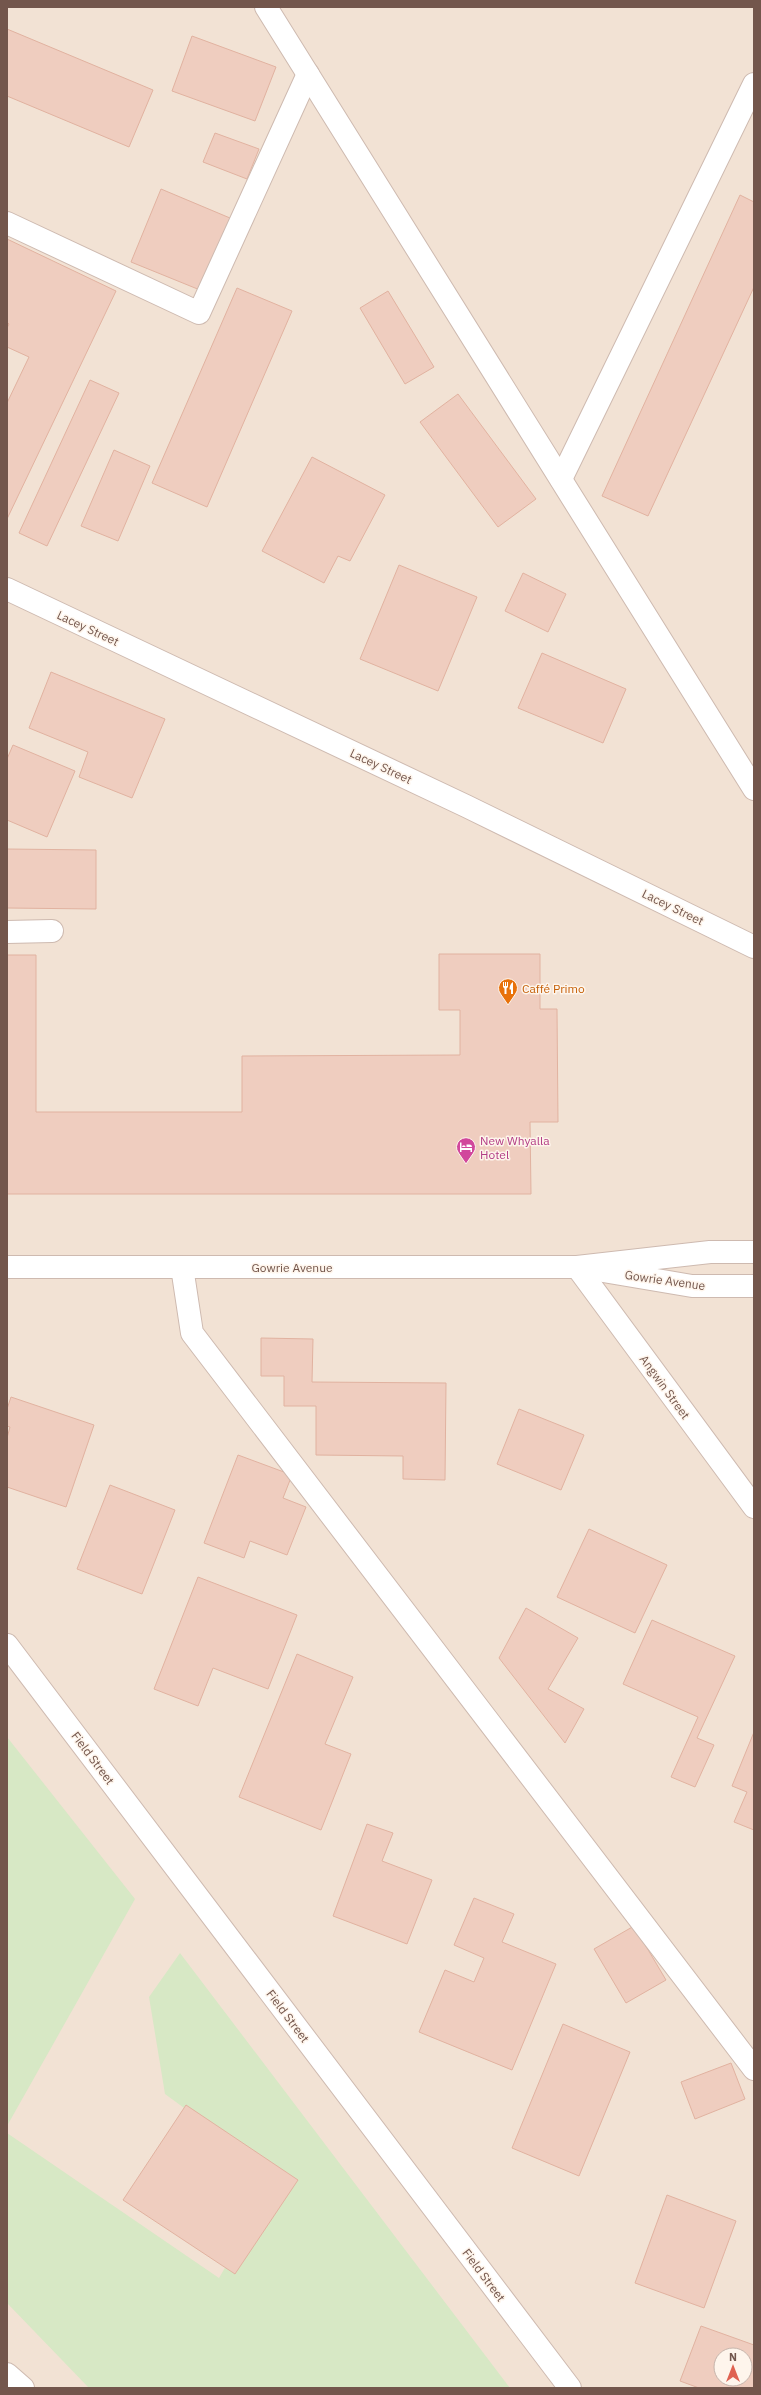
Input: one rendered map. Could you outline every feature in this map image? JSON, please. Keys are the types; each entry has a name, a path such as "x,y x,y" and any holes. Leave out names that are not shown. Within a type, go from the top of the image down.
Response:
{"street":[{"path":"266,7 754,789"},
{"path":"7,223 199,313 308,74"},
{"path":"561,479 754,84"},
{"name":"Lacey Street","path":"7,589 466,806 754,947"},
{"path":"7,932 52,931"},
{"name":"Gowrie Avenue","path":"7,1267 577,1267 710,1252 754,1252"},
{"path":"182,1267 192,1333 754,2069"},
{"name":"Gowrie Avenue","path":"577,1267 692,1286 754,1286"},
{"name":"Angwin Street","path":"577,1267 754,1507"},
{"name":"Field Street","path":"7,1645 570,2388"},
{"path":"7,2374 22,2388"}],"shaded area":[{"path":"7,7 754,7 754,2388 7,2388"}],"green space":[{"path":"7,1737 135,1899 7,2126"},
{"path":"180,1953 510,2388 89,2388 7,2303 7,2133 219,2278 278,2177 165,2094 149,1997"}],"building":[{"path":"7,29 153,90 129,147 7,96"},
{"path":"192,36 276,67 255,121 172,91"},
{"path":"215,133 259,149 247,179 203,162"},
{"path":"161,189 230,218 200,290 131,262"},
{"path":"740,195 754,202 754,287 648,516 602,496"},
{"path":"7,239 116,291 7,519 7,403 29,357 7,347 7,328 9,324 7,322"},
{"path":"237,288 292,311 207,507 152,483"},
{"path":"388,291 434,367 405,384 360,308"},
{"path":"90,380 119,393 47,546 19,533"},
{"path":"458,394 536,499 498,527 420,422"},
{"path":"114,450 150,466 118,541 81,526"},
{"path":"312,457 385,495 350,561 338,556 324,583 262,551"},
{"path":"399,565 477,597 438,691 360,659"},
{"path":"523,573 566,594 548,632 505,611"},
{"path":"542,653 626,689 603,743 518,708"},
{"path":"51,672 165,719 132,798 79,777 88,752 29,728"},
{"path":"13,745 75,771 47,837 7,820 7,759"},
{"path":"7,849 96,850 96,909 7,908"},
{"path":"439,954 540,954 540,1009 557,1009 558,1122 530,1122 531,1194 7,1194 7,955 36,955 36,1112 242,1112 242,1056 460,1055 460,1010 439,1010"},
{"path":"261,1338 313,1339 312,1382 446,1383 445,1480 403,1479 403,1456 316,1455 316,1406 284,1406 284,1376 261,1376"},
{"path":"11,1397 94,1425 66,1507 7,1487 7,1438 10,1427 7,1426 7,1409"},
{"path":"519,1409 584,1435 561,1490 497,1464"},
{"path":"238,1455 292,1475 283,1498 306,1507 287,1555 250,1541 244,1558 204,1543"},
{"path":"110,1485 175,1510 142,1594 77,1569"},
{"path":"589,1529 667,1565 635,1633 557,1597"},
{"path":"198,1577 297,1615 268,1689 213,1668 198,1706 154,1689"},
{"path":"526,1608 578,1638 548,1689 584,1709 565,1743 499,1658"},
{"path":"652,1620 735,1656 697,1738 714,1745 695,1787 671,1777 698,1717 623,1684"},
{"path":"297,1654 353,1677 325,1744 351,1754 321,1830 239,1797"},
{"path":"754,1732 754,1830 734,1822 747,1792 732,1786"},
{"path":"367,1824 393,1833 382,1861 432,1880 407,1944 333,1916"},
{"path":"474,1898 514,1914 502,1942 556,1964 512,2070 419,2032 445,1970 474,1982 484,1958 454,1945"},
{"path":"634,1926 666,1980 626,2003 594,1949"},
{"path":"563,2024 630,2052 579,2176 512,2148"},
{"path":"731,2063 745,2099 695,2119 681,2082"},
{"path":"186,2105 298,2180 235,2274 123,2200"},
{"path":"667,2195 736,2221 704,2308 635,2283"},
{"path":"701,2326 754,2345 754,2388 699,2388 680,2381"}],"place":[{"name":"Caffé Primo","path":"508,1005"},
{"name":"New Whyalla Hotel","path":"466,1164"}]}
